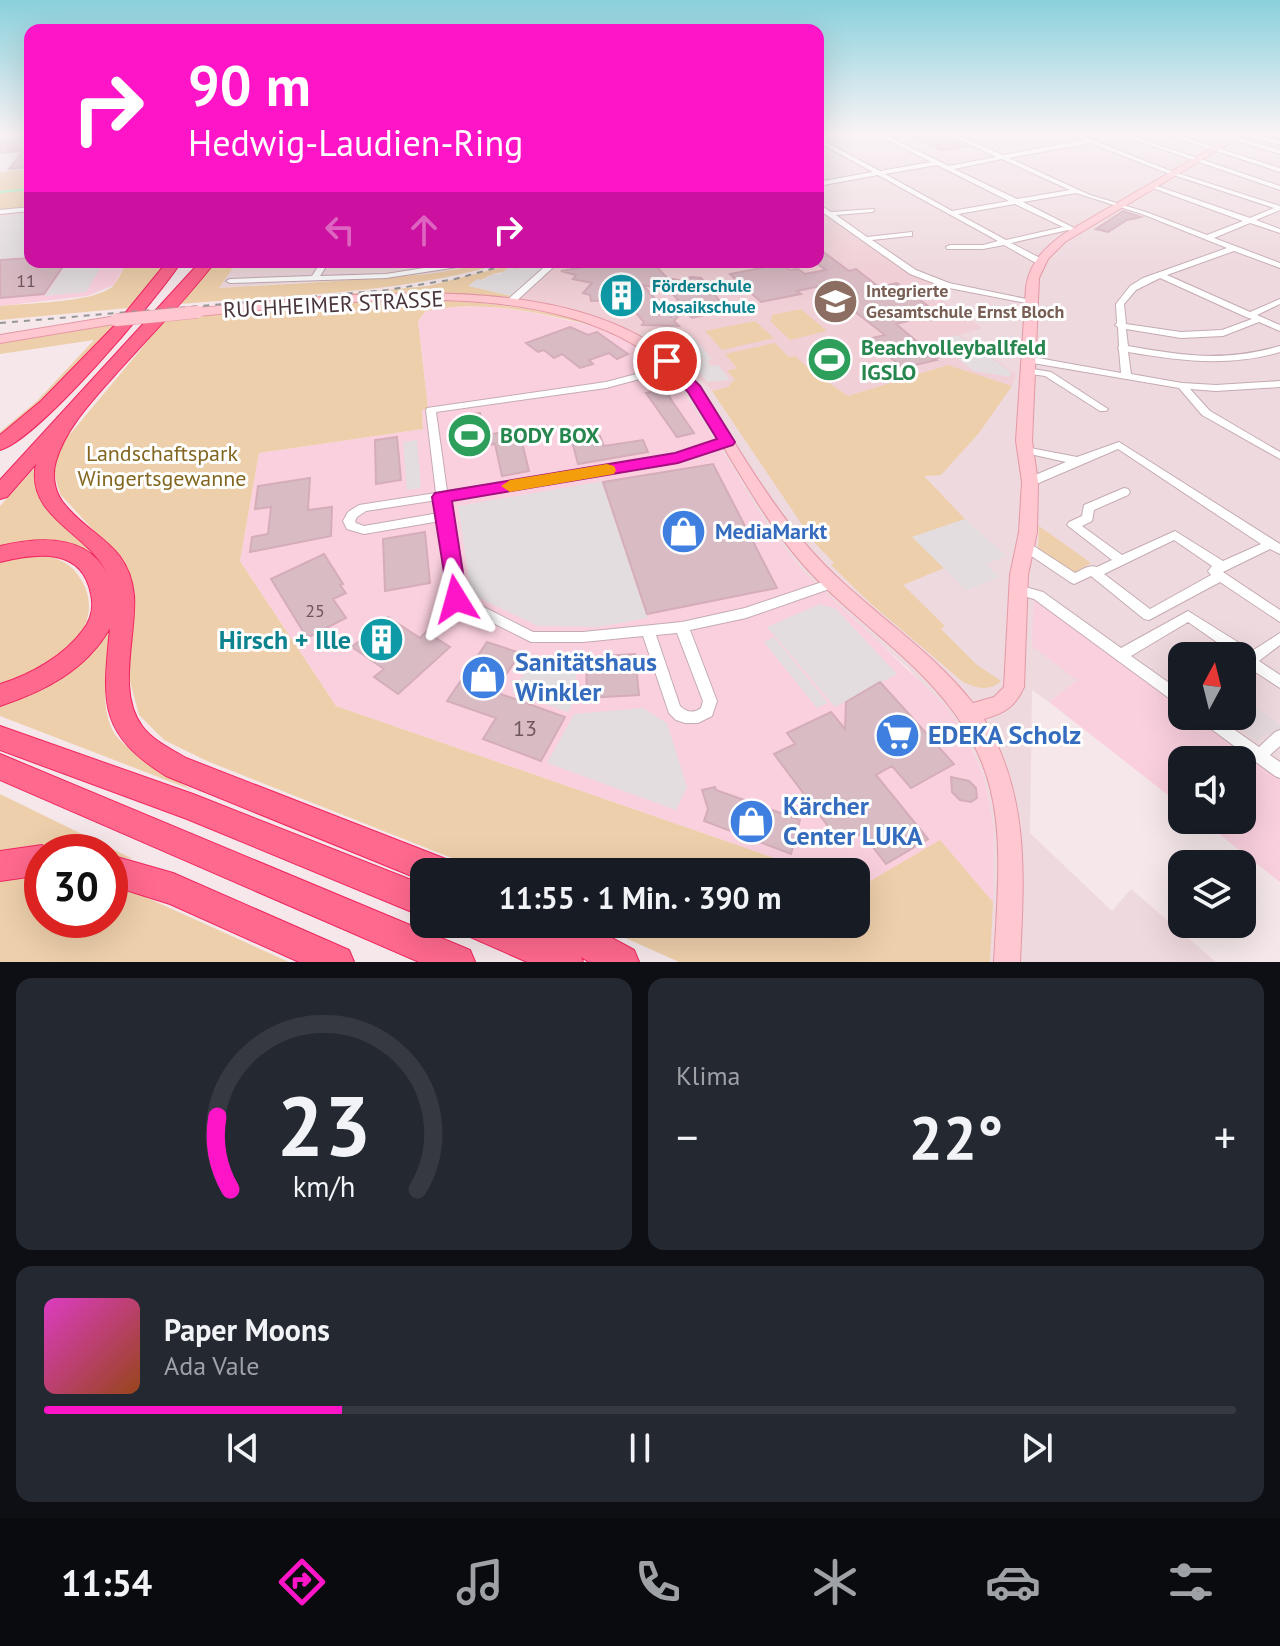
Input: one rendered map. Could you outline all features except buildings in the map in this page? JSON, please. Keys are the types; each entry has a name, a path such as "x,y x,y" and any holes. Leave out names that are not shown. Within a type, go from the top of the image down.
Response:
{"highway":[{"path":"0,444 33,418 160,285 172,268"},
{"path":"158,305 173,268"},
{"path":"0,475 192,268"},
{"path":"0,492 203,268"},
{"path":"78,407 45,467 47,496 61,514 117,568 124,626 118,694 120,711 132,734 150,751 176,767 410,860"},
{"path":"0,554 35,547 74,551 85,558 97,575 104,608 91,638 79,652 45,676 0,695"},
{"path":"0,738 193,808 410,895"},
{"path":"0,767 458,962"},
{"path":"0,866 24,863"},
{"path":"128,875 173,889 337,962"},
{"path":"510,938 566,962"},
{"path":"578,938 622,962"}],"street":[{"path":"824,183 846,179"},
{"path":"889,179 1039,261"},
{"path":"969,179 1072,230"},
{"path":"1051,179 1280,266"},
{"path":"969,713 1000,705 1012,694 1018,590 1030,482 1025,450 1033,274 1051,247 1072,230 1164,179"},
{"path":"1192,179 1280,208"},
{"path":"1251,179 1280,188"},
{"path":"1152,186 1280,231"},
{"path":"952,213 1077,191"},
{"path":"1207,238 1280,208"},
{"path":"0,212 24,210"},
{"path":"824,210 913,272 947,285 1031,302"},
{"path":"830,214 872,210"},
{"path":"950,247 983,247 1072,230"},
{"path":"865,239 909,234"},
{"path":"1126,376 1119,325 1120,304 1133,288 1234,248"},
{"path":"314,279 321,268"},
{"path":"230,281 411,274 444,268"},
{"path":"509,303 548,268"},
{"path":"1160,275 1280,328"},
{"name":"RUCHHEIMER STRASSE","path":"0,339 116,320 198,312 389,297 447,297 549,310 605,325 638,341 674,367 694,390 781,525 831,584 924,665 969,713 997,767 1008,808 1011,831 1007,962"},
{"path":"1119,325 1195,335 1223,333 1280,301"},
{"path":"1122,348 1201,361 1264,355 1280,349"},
{"path":"1027,365 1182,386 1216,388 1280,384"},
{"path":"1027,365 1048,374 1103,409"},
{"path":"674,367 606,385 431,410 456,599 531,637 583,637 682,627 746,613 831,584"},
{"path":"1182,386 1206,413 1280,456"},
{"path":"444,516 364,530 351,526 349,521 363,508 678,458 727,442"},
{"path":"1030,482 1119,445 1275,547"},
{"path":"1025,450 1078,461"},
{"path":"1120,560 1073,525 1088,518 1088,508 1124,492"},
{"path":"1025,546 1074,579 1092,570 1102,570 1175,535 1280,617"},
{"path":"1100,545 1096,559 1102,570 1166,628"},
{"path":"1149,615 1221,572 1275,547"},
{"path":"1018,590 1038,595 1168,690"},
{"path":"1171,603 1222,642"},
{"path":"1121,655 1188,616"},
{"path":"648,632 674,709 683,717 696,718 707,712 710,701 682,627"},
{"path":"1256,656 1278,643"},
{"path":"1256,666 1277,676"},
{"path":"1223,730 1280,771"},
{"path":"1259,756 1280,737"}],"shaded area":[{"path":"824,179 1280,179 1280,777 1256,760 1256,746 1237,746 1215,730 1256,730 1256,642 1168,642 1168,703 1077,680 1049,702 1032,690 1030,833 1112,911 1131,889 1168,921 1168,938 1188,938 1216,962 990,962 994,829 984,777 969,742 908,668 837,607 802,571 767,526 726,456 665,366 639,335 607,321 512,296 538,268 824,268"},
{"path":"24,208 24,268 124,268 114,285 87,296 0,306 0,210"},
{"path":"24,214 24,257 0,259 0,216"},
{"name":"Integrierte Gesamtschule Ernst Bloch","path":"824,214 909,273 947,287 931,293 982,328 960,335 1016,374 1012,386 948,365 848,396 795,356 728,371 735,379 728,387 712,391 672,351 667,336 649,332 639,335 586,315 517,300 553,268 824,268"},
{"path":"63,268 100,268 86,292 45,296"},
{"path":"233,268 459,268 435,273 218,288"},
{"path":"508,268 544,268 512,296 468,286 477,279 499,275"},
{"path":"486,306 602,328 630,340 665,366 726,456 767,525 802,570 946,706 965,734 984,777 994,829 993,902 940,841 870,881 870,858 775,858 336,706 240,561 259,453 423,429 422,409 428,408 418,321 426,311"},
{"path":"690,334 712,359 707,361 711,366 718,365 730,380 707,382 696,369 702,367 695,359 689,360 669,337"},
{"path":"958,335 1011,372 1010,377 974,371 935,341"},
{"path":"417,440 421,488 407,490 403,442"},
{"path":"603,481 648,618 598,627 538,626 471,594 458,506"},
{"path":"965,519 1006,556 986,564 999,577 966,590 912,537"},
{"path":"1034,597 1168,696 1168,730 1215,730 1237,746 1168,746 1168,795 1049,702 1077,680 1032,646"},
{"path":"820,604 836,609 897,674 835,707 767,627"},
{"path":"774,637 828,703 817,708 764,642"},
{"path":"536,655 576,668 576,698 568,712 512,692"},
{"path":"643,708 667,723 687,787 676,810 547,763 574,714"},
{"path":"1256,708 1280,724 1280,731 1258,741 1243,730 1256,730"},
{"path":"1256,760 1280,777 1280,882 1256,863 1256,850 1239,850 1219,834 1256,834"}],"green space":[{"path":"0,179 24,179 24,208 0,210"},
{"path":"124,268 164,268 143,299 128,308 0,320 0,306 77,299 106,291 116,283"},
{"path":"211,268 233,268 219,288 485,268 386,287 180,304"},
{"path":"498,268 519,268 493,274 469,286 512,296 503,298 397,293 202,308 428,286"},
{"name":"Landschaftspark Wingertsgewanne","path":"395,299 500,305 551,314 602,328 515,309 470,306 426,311 418,321 428,408 422,410 423,429 259,453 240,561 336,706 775,858 452,858 207,761 164,740 139,715 128,674 133,599 119,558 60,494 55,462 61,445 167,318"},
{"path":"801,309 827,331 790,340 771,322 772,315"},
{"path":"755,321 774,338 722,350 705,331"},
{"path":"121,322 28,418 0,440 0,432 37,401 94,340 0,354 0,343"},
{"path":"775,343 789,357 795,356 848,396 948,365 1012,386 979,433 941,475 924,476 965,519 913,537 944,568 903,585 945,626 941,629 977,665 1001,681 992,687 982,688 963,682 869,602 831,565 834,563 813,541 712,391 728,387 735,379 727,371 737,368 725,354"},
{"path":"40,462 47,496 55,515 102,566 113,596 113,636 105,693 113,731 137,754 192,790 0,716 0,704 106,626 83,551 0,552 0,506"},
{"path":"1039,526 1091,563 1072,574 1038,551"},
{"path":"45,554 70,567 82,582 88,595 87,620 82,632 64,654 33,673 0,686 0,562"},
{"path":"0,794 82,834 24,834 24,855 0,860"},
{"path":"940,840 993,902 990,962 679,962 625,938 870,938 870,881"},
{"path":"24,875 24,938 128,938 128,889 289,962 0,962 0,880"}],"waterway":[{"path":"0,192 24,190"}],"railway":[{"path":"0,323 387,290 455,279 495,268"}],"slow traffic":[{"path":"510,486 607,470"}],"place":[{"name":"Förderschule Mosaikschule","path":"621,296"},
{"name":"Integrierte Gesamtschule Ernst Bloch","path":"835,301"},
{"name":"Beachvolleyballfeld IGSLO","path":"830,360"},
{"name":"BODY BOX","path":"469,435"},
{"name":"MediaMarkt","path":"684,531"},
{"name":"Hirsch + Ille","path":"382,640"},
{"name":"Sanitätshaus Winkler","path":"484,677"},
{"name":"EDEKA Scholz","path":"897,735"},
{"name":"Kärcher Center LUKA","path":"752,821"}],"route":[{"path":"456,599 442,497 678,458 727,442 687,380 667,361"}]}
